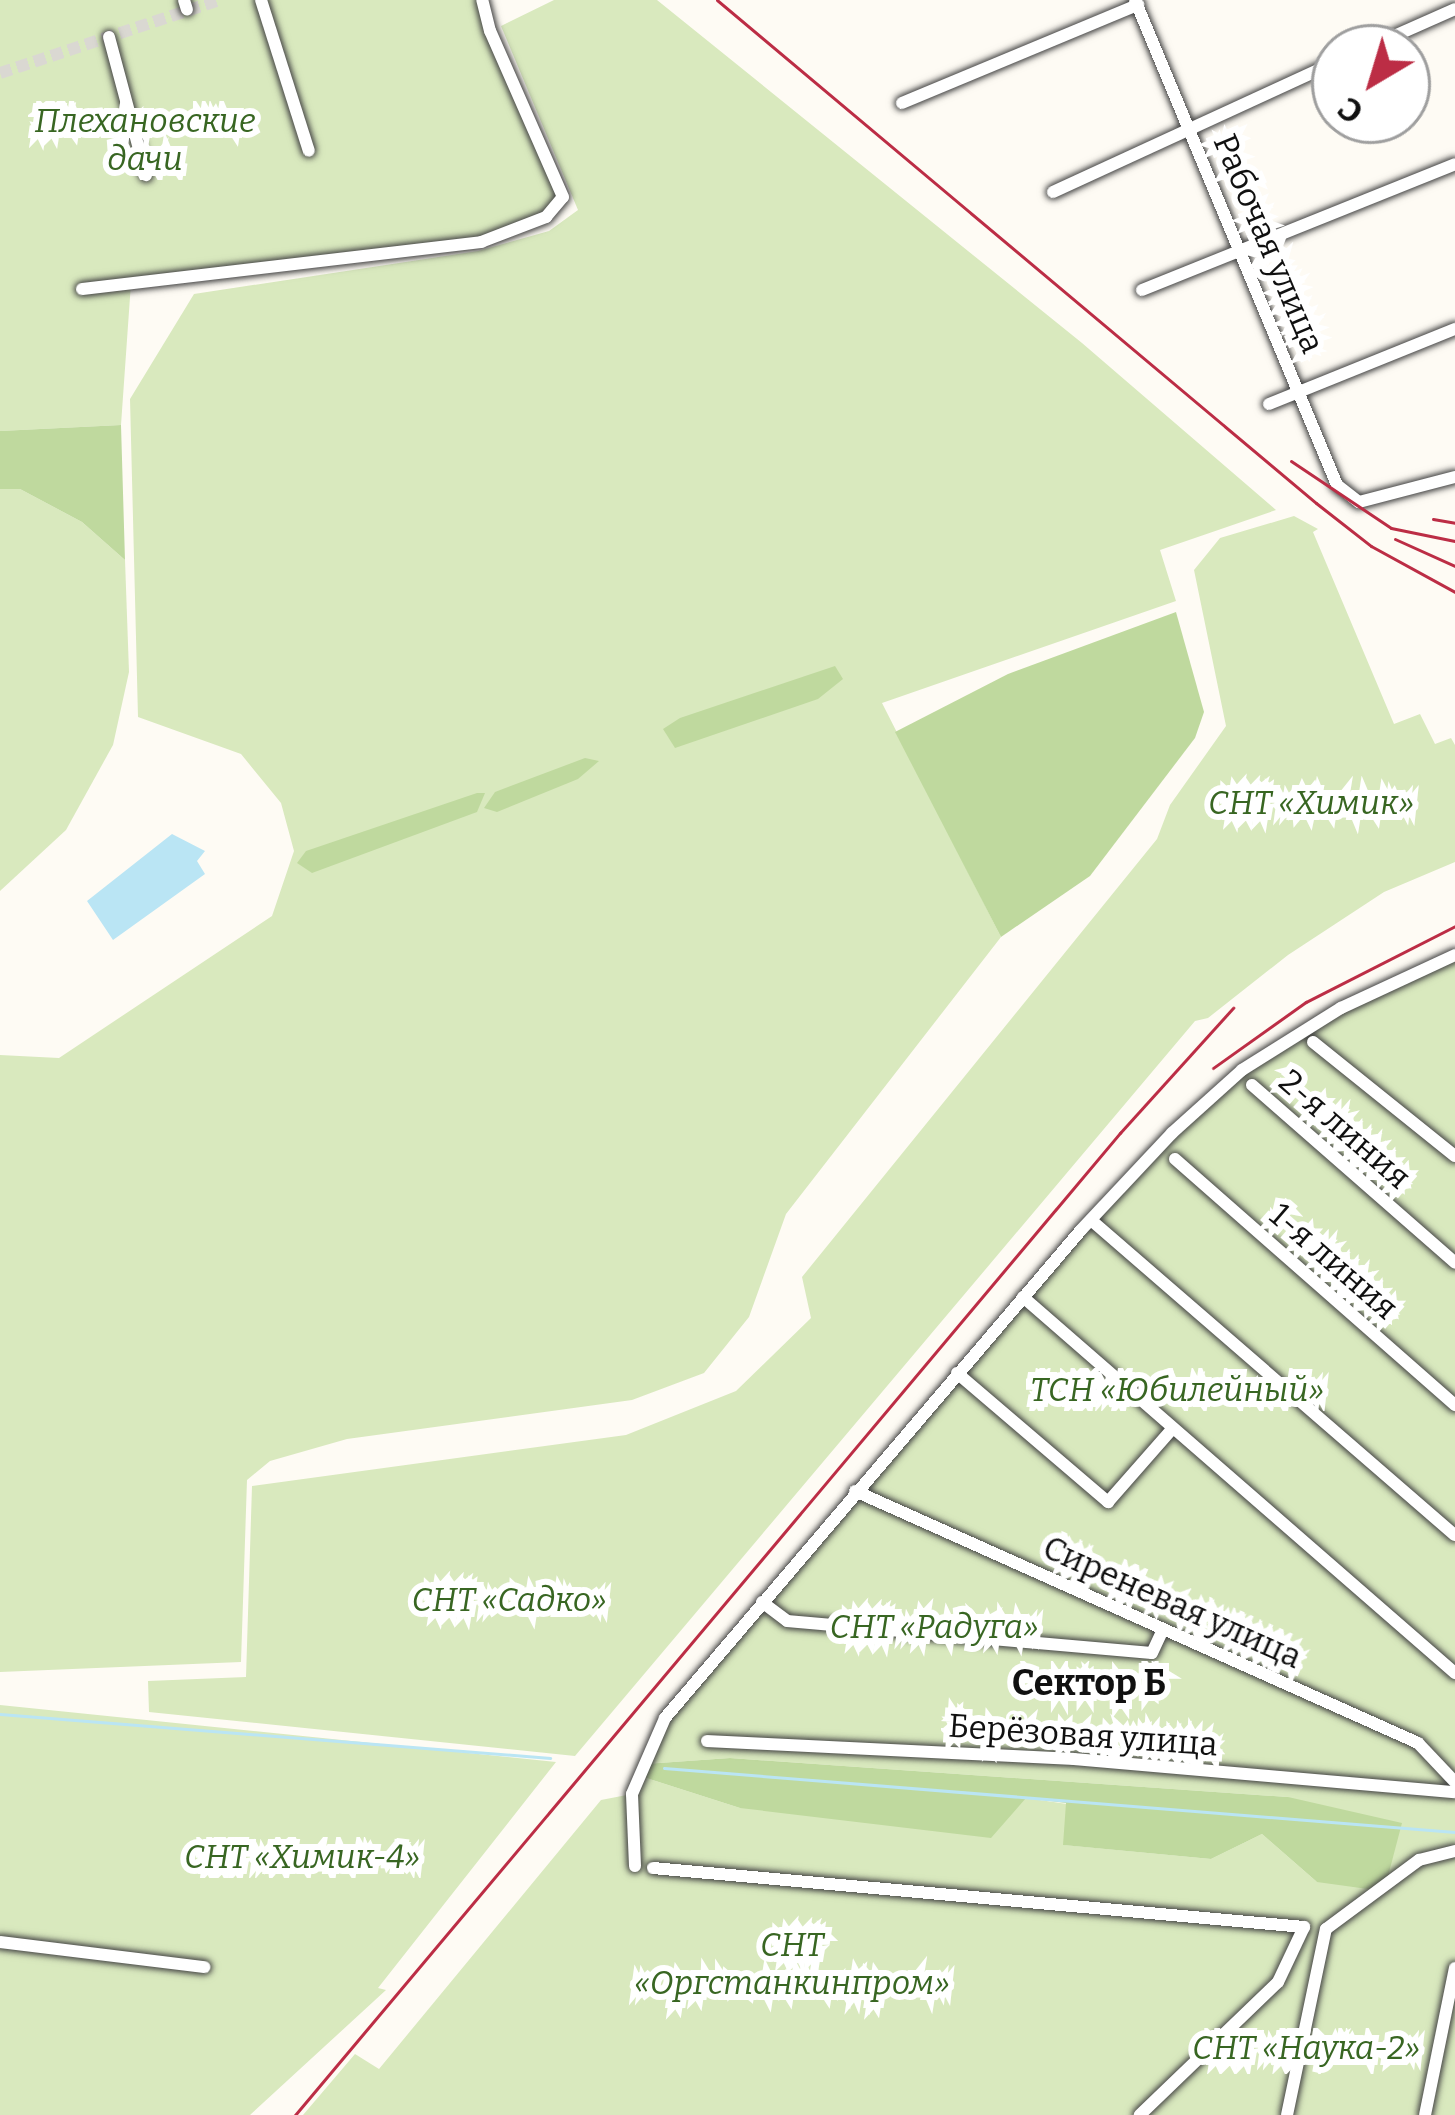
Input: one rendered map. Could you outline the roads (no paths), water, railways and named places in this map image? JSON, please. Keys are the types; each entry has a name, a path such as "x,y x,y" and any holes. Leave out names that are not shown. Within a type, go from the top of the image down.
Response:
{"street":[{"path":"261,0 309,151"},
{"path":"82,289 266,263 481,242 546,217 563,196 490,32 482,0"},
{"path":"902,103 1136,3"},
{"name":"Рабочая улица","path":"1136,3 1302,391 1337,485 1359,502 1455,477"},
{"path":"1422,24 1455,10"},
{"path":"109,37 146,175"},
{"path":"1053,192 1311,72"},
{"path":"1142,290 1455,164"},
{"path":"1269,404 1455,329"},
{"path":"635,1866 632,1794 665,1718 1091,1220 1172,1132 1242,1070 1341,1008 1455,955"},
{"path":"1313,1042 1455,1156"},
{"name":"2-я линия","path":"1252,1085 1455,1263"},
{"name":"1-я линия","path":"1175,1159 1455,1405"},
{"path":"1091,1220 1455,1534"},
{"path":"1023,1298 1455,1673"},
{"path":"957,1373 1108,1502 1173,1428"},
{"name":"Сиреневая улица","path":"855,1491 1418,1743 1455,1782"},
{"path":"762,1602 787,1621 1152,1653 1163,1628"},
{"name":"Берёзовая улица","path":"707,1742 1074,1759 1455,1792"},
{"path":"1287,2115 1325,1929 1419,1860 1455,1851"},
{"path":"652,1868 1304,1927 1278,1982 1140,2115"},
{"path":"0,1942 205,1967"},
{"path":"1425,2115 1455,1968"}],"water":[{"path":"172,834 205,851 197,861 205,874 113,940 87,901"}],"waterway":[{"path":"0,1714 550,1758"},
{"path":"664,1768 1455,1832"}],"tunnel":[{"path":"0,73 219,0"}],"railway":[{"path":"717,0 1316,503 1371,546 1455,592"},
{"path":"1291,461 1391,528 1455,541"},
{"path":"1433,519 1455,523"},
{"path":"1395,539 1455,566"},
{"path":"1213,1068 1306,1002 1455,926"},
{"path":"295,2115 1120,1133 1233,1008"}],"district":[{"name":"Сектор Б","path":"1089,1684"}],"park label":[{"name":"Плехановские дачи","path":"145,141"},
{"name":"СНТ «Химик»","path":"1311,804"},
{"name":"ТСН «Юбилейный»","path":"1177,1391"},
{"name":"СНТ «Садко»","path":"509,1601"},
{"name":"СНТ «Радуга»","path":"934,1628"},
{"name":"СНТ «Химик-4»","path":"302,1858"},
{"name":"СНТ «Оргстанкинпром»","path":"792,1965"},
{"name":"СНТ «Наука-2»","path":"1306,2049"}]}
